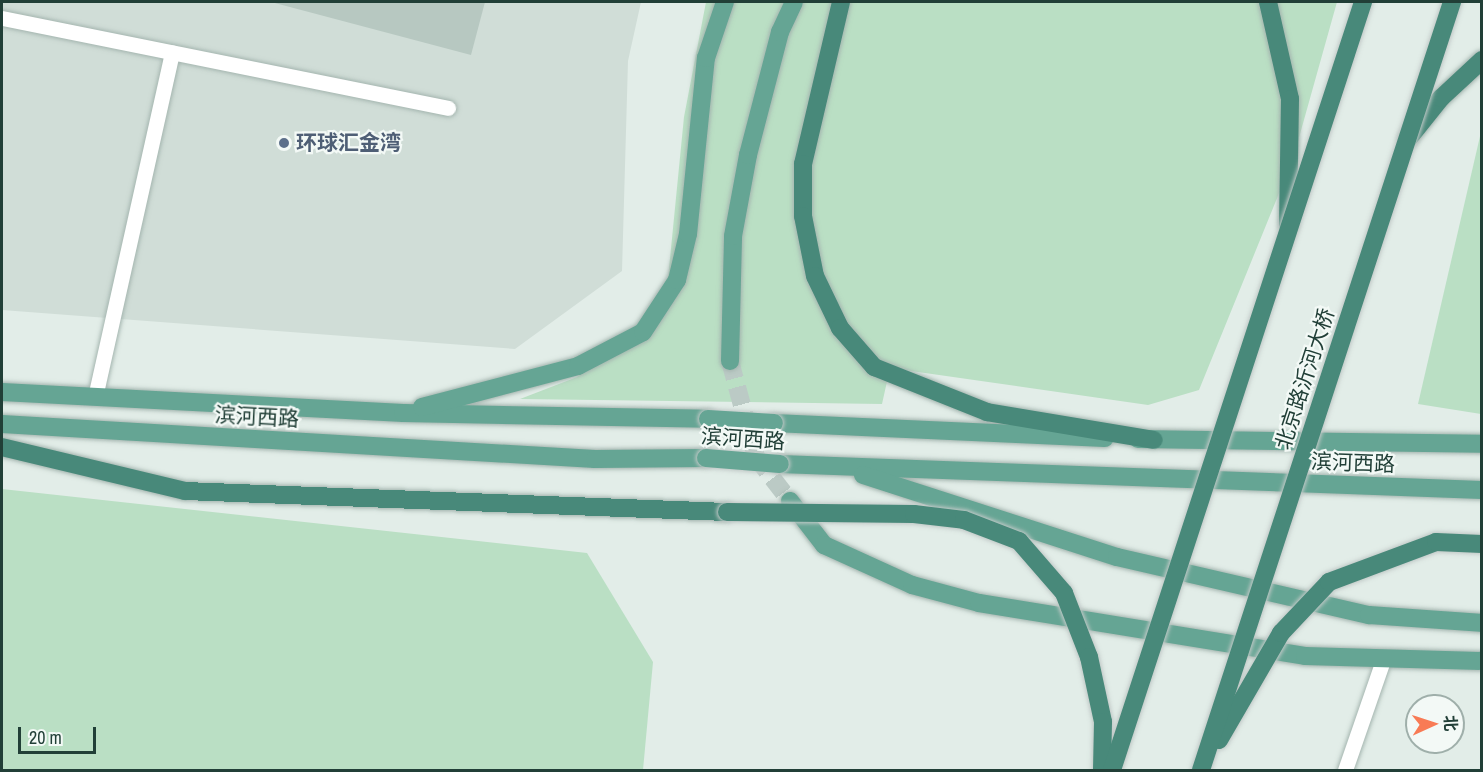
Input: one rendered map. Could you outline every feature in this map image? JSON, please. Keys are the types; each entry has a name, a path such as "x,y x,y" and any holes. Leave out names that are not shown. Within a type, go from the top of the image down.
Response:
{"highway":[{"path":"841,2 803,164 803,216 815,276 840,328 874,367 987,412 1154,440"},
{"path":"1268,2 1290,99 1288,225"},
{"path":"1112,771 1288,225 1363,2"},
{"name":"北京路沂河大桥","path":"1201,771 1452,2"},
{"path":"1407,140 1442,98 1482,60"},
{"path":"2,447 185,491 727,512 914,514 964,520 1019,541 1064,593 1089,657 1103,722 1102,771"},
{"path":"1201,771 1281,633 1329,582 1436,542 1482,544"}],"main road":[{"path":"403,413 578,366 643,332 677,280 688,234 706,58 725,2"},
{"path":"730,361 733,236 748,155 780,32 794,2"},
{"path":"1351,37 1358,2"},
{"path":"1435,53 1461,2"},
{"name":"滨河西路","path":"2,392 403,413 708,419 1154,440 1482,444"},
{"name":"滨河西路","path":"2,424 595,459 706,458 838,468 1482,490"},
{"path":"838,468 1117,557 1369,615 1482,622"},
{"path":"790,501 824,545 912,585 979,603 1118,628 1305,656 1482,662"}],"lane":[{"path":"2,18 448,108"},
{"path":"95,397 172,52"},
{"path":"1345,771 1383,660"}],"shaded area":[{"path":"2,2 641,2 628,61 622,271 515,349 2,310"}],"green space":[{"path":"706,2 1337,2 1293,159 1199,390 1148,405 890,368 882,404 520,399 577,377 666,299 684,117"},
{"path":"1481,132 1481,414 1418,404"},
{"path":"2,489 587,553 653,662 643,770 2,770"}],"building":[{"path":"271,2 485,2 471,55"}],"tunnel":[{"path":"730,361 756,457 790,501"}],"place":[{"name":"环球汇金湾","path":"284,143"}]}
